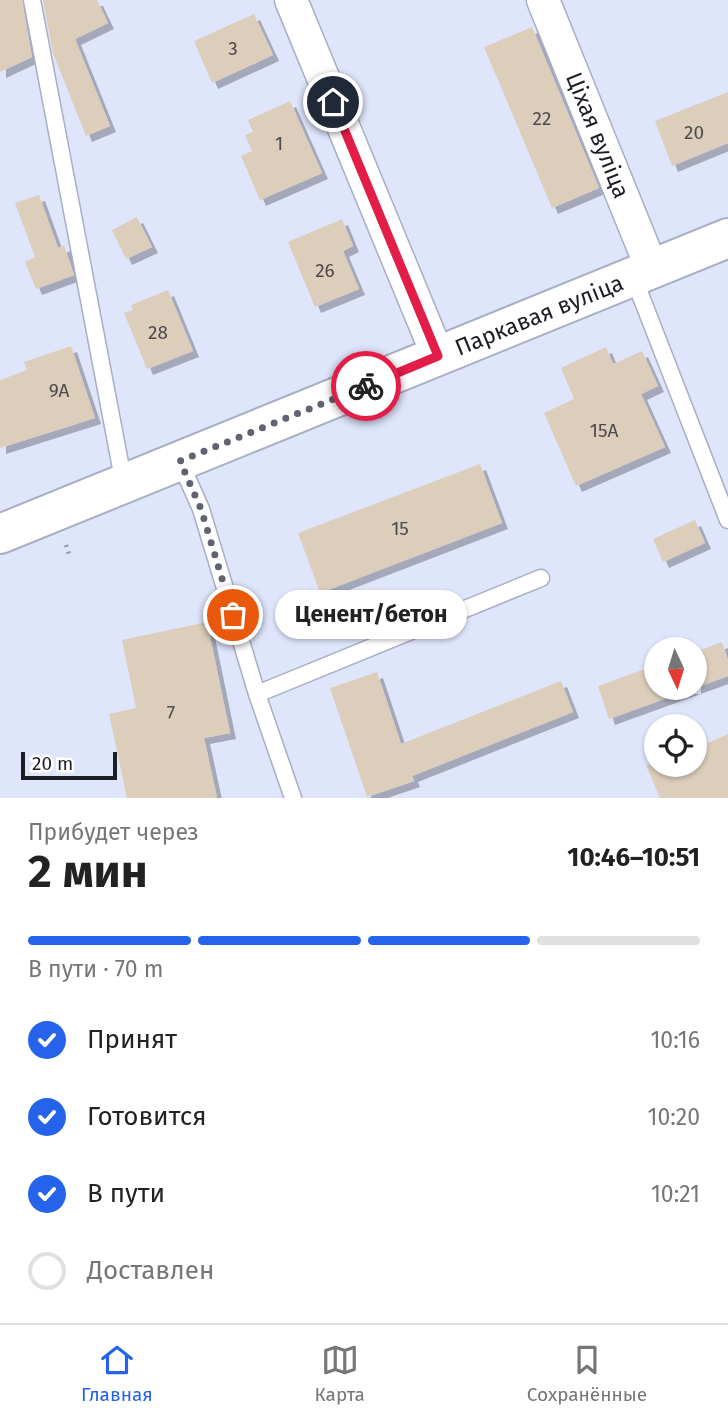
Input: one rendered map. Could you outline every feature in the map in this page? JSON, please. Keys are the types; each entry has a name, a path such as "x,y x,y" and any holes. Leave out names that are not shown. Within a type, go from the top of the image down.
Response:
{"street":[{"path":"291,0 438,356"},
{"name":"Ціхая вуліца","path":"543,0 643,273"},
{"name":"Паркавая вуліца","path":"0,534 728,238"}],"lane":[{"path":"32,0 124,484"},
{"path":"643,273 728,520"},
{"path":"180,461 201,509 257,694 293,798"},
{"path":"257,694 541,578"}],"building":[{"path":"0,0 22,0 32,57 0,72"},
{"path":"43,0 97,0 108,23 75,39 110,126 86,136 53,53"},
{"path":"254,14 273,55 212,83 194,41"},
{"path":"532,27 599,188 552,208 484,47"},
{"path":"728,92 728,143 672,166 655,121"},
{"path":"290,101 322,173 260,200 241,156 252,151 245,135 253,132 248,120"},
{"path":"39,195 58,248 64,245 74,275 36,289 25,262 35,257 15,203"},
{"path":"137,217 152,247 126,259 112,230"},
{"path":"342,219 353,246 343,251 359,289 315,307 288,242"},
{"path":"168,290 193,351 147,369 124,313 133,310 131,305"},
{"path":"71,346 95,418 0,448 0,380 27,370 24,362"},
{"path":"606,347 613,364 642,351 658,386 641,394 665,447 576,486 544,413 574,399 561,368"},
{"path":"480,464 502,523 320,593 298,533"},
{"path":"695,520 705,543 663,562 653,539"},
{"path":"207,622 230,733 204,738 217,798 127,798 109,714 136,708 122,640"},
{"path":"722,642 728,660 728,676 707,684 707,648"},
{"path":"644,669 644,700 662,700 609,719 598,686"},
{"path":"377,672 401,744 561,681 573,712 412,776 414,781 367,797 330,688"},
{"path":"728,734 728,798 660,798 651,777 707,777 707,744"}],"way so far":[{"path":"233,615 201,509 180,461 366,386"}],"place":[{"name":"Ценент/бетон","path":"233,615"}],"route":[{"path":"333,102 438,356 366,386"}]}
